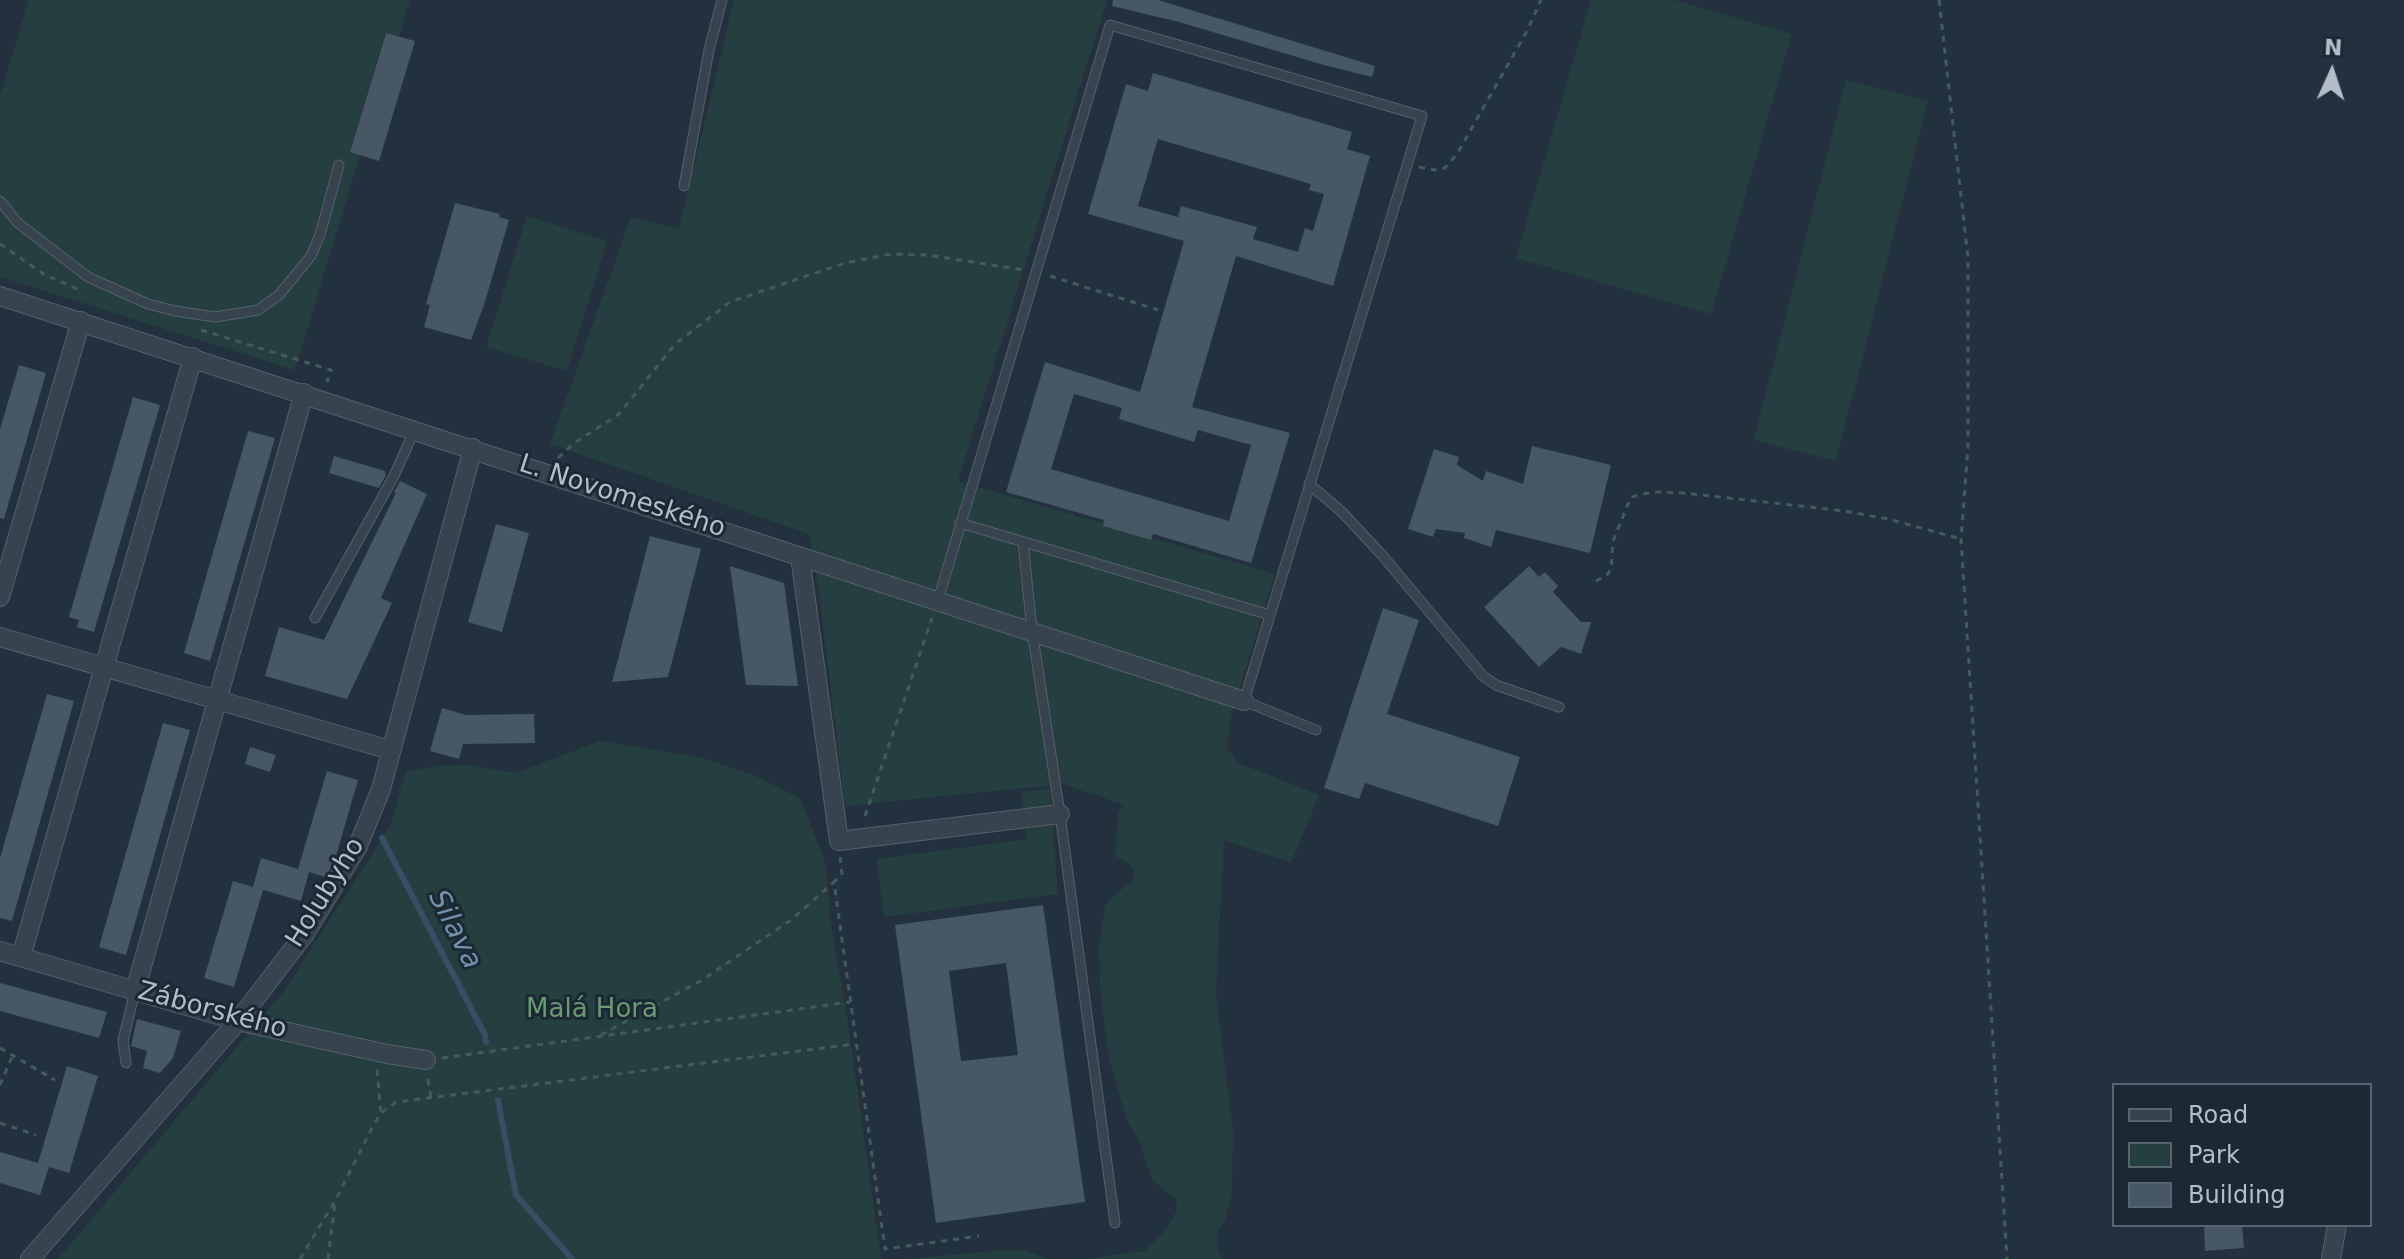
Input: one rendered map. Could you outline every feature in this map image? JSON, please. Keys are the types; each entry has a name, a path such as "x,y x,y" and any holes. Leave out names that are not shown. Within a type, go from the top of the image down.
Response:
{"street":[{"name":"L. Novomeského","path":"0,296 1244,701"},
{"path":"0,597 81,321"},
{"path":"21,957 193,357"},
{"path":"135,991 304,393"},
{"name":"Holubyho","path":"30,1259 238,1021 304,935 337,884 373,814 473,448"},
{"path":"800,556 839,841 1060,814"},
{"path":"0,637 390,750"},
{"name":"Záborského","path":"0,951 238,1021 426,1060"},
{"path":"2331,1259 2337,1227"}],"lane":[{"path":"684,186 709,50 722,0"},
{"path":"938,600 1110,25 1422,116 1244,701 1316,730"},
{"path":"0,201 18,223 88,277 148,304 215,317 258,310 279,295 311,256 320,235 339,165"},
{"path":"315,618 394,476 415,429"},
{"path":"1309,484 1342,512 1382,555 1483,676 1496,685 1559,707"},
{"path":"960,523 1270,615"},
{"path":"1023,542 1032,630 1115,1223"},
{"path":"126,1063 123,1040 135,991"}],"path":[{"path":"1407,165 1435,170 1445,168 1457,154 1527,31 1541,0"},
{"path":"1939,0 1968,258 1968,447 1961,539 2007,1259"},
{"path":"556,461 573,444 619,414 675,344 730,302 845,263 891,254 927,255"},
{"path":"1596,581 1611,569 1613,541 1631,497 1652,492 1845,511 1961,539"},
{"path":"865,816 938,600"},
{"path":"597,1037 702,980 791,920 842,875 839,841"},
{"path":"834,882 885,1249 979,1236"},
{"path":"426,1060 850,1002"},
{"path":"300,1259 381,1113 396,1102 855,1044"},
{"path":"0,1048 55,1080"},
{"path":"375,1051 381,1113"},
{"path":"0,1085 12,1057"},
{"path":"0,1123 36,1135"},
{"path":"328,1259 336,1199"}],"green space":[{"path":"29,0 410,0 399,37 385,33 350,152 360,155 295,370 0,277 0,95"},
{"path":"734,0 1107,0 958,481 1275,574 1230,721 1227,748 1238,763 1319,795 1291,863 1224,840 1216,993 1233,1130 1232,1194 1226,1217 1217,1234 1222,1259 1082,1259 1145,1251 1167,1228 1177,1210 1176,1199 1153,1181 1139,1140 1128,1123 1109,1059 1100,986 1099,946 1105,906 1133,881 1130,864 1117,857 1115,850 1118,814 1124,805 1063,784 845,806 809,534 550,444 631,217 679,229"},
{"path":"1591,0 1674,0 1792,34 1711,314 1516,258"},
{"path":"1846,80 1928,101 1836,461 1754,440"},
{"path":"527,216 607,241 567,371 486,347"},
{"name":"Malá Hora","path":"600,741 702,758 751,774 800,798 826,864 831,926 845,1002 881,1259 58,1259 284,991 390,826 406,772 436,766 469,765 516,773"},
{"path":"1050,789 1058,894 884,917 877,859 1027,839 1021,792"},
{"path":"1025,1250 1047,1259 907,1259"}],"building":[{"path":"1113,0 1158,0 1375,66 1372,77 1112,6"},
{"path":"386,33 415,41 379,161 350,152"},
{"path":"1153,73 1352,132 1347,149 1370,156 1333,286 1236,256 1192,407 1290,433 1251,563 1153,534 1151,540 1103,526 1104,520 1006,492 1045,362 1140,392 1184,241 1088,214 1126,84 1148,91","holes":["1158,139 1311,184 1309,190 1324,194 1313,231 1305,228 1298,252 1253,239 1257,227 1181,206 1178,217 1138,206","1074,394 1122,408 1119,419 1194,442 1198,430 1251,445 1229,521 1051,469"]},
{"path":"455,203 500,214 499,217 509,220 471,340 424,327 430,305 426,304"},
{"path":"19,365 46,373 4,519 0,518 0,429"},
{"path":"133,397 160,405 94,632 77,627 79,620 69,617"},
{"path":"248,431 275,438 210,661 184,653"},
{"path":"1532,446 1611,465 1590,553 1496,530 1491,547 1464,538 1465,533 1436,529 1433,537 1408,529 1434,449 1459,457 1457,465 1483,481 1486,471 1523,484"},
{"path":"334,456 385,471 386,475 379,488 329,473"},
{"path":"400,481 427,494 381,598 392,603 347,699 265,676 279,627 324,640"},
{"path":"496,524 529,533 502,632 468,622"},
{"path":"650,536 701,549 668,677 612,682"},
{"path":"730,566 784,583 798,686 746,685"},
{"path":"1529,566 1539,577 1545,572 1558,586 1553,592 1581,622 1591,622 1581,654 1561,647 1539,667 1484,607"},
{"path":"1383,608 1419,620 1387,714 1520,757 1498,826 1365,783 1359,799 1324,788"},
{"path":"47,694 74,701 12,921 0,918 0,858"},
{"path":"442,708 466,715 534,714 535,743 463,744 459,759 430,751"},
{"path":"163,723 190,730 126,955 99,947"},
{"path":"250,747 276,755 270,772 245,764"},
{"path":"327,771 358,780 334,863 325,877 309,872 301,901 253,887 261,858 298,869"},
{"path":"233,881 263,890 234,987 204,978"},
{"path":"1043,905 1085,1202 936,1223 895,925","holes":["1006,963 1018,1055 961,1061 949,971"]},
{"path":"0,983 107,1012 99,1038 0,1011"},
{"path":"137,1019 181,1031 173,1058 160,1073 143,1068 147,1051 131,1046"},
{"path":"67,1066 98,1076 69,1173 49,1167 40,1195 0,1183 0,1152 38,1163"},
{"path":"2204,1227 2242,1227 2244,1248 2205,1251"}],"waterway":[{"name":"Silava","path":"382,838 486,1042"},
{"name":"Silava","path":"498,1100 516,1195 572,1259"}]}
